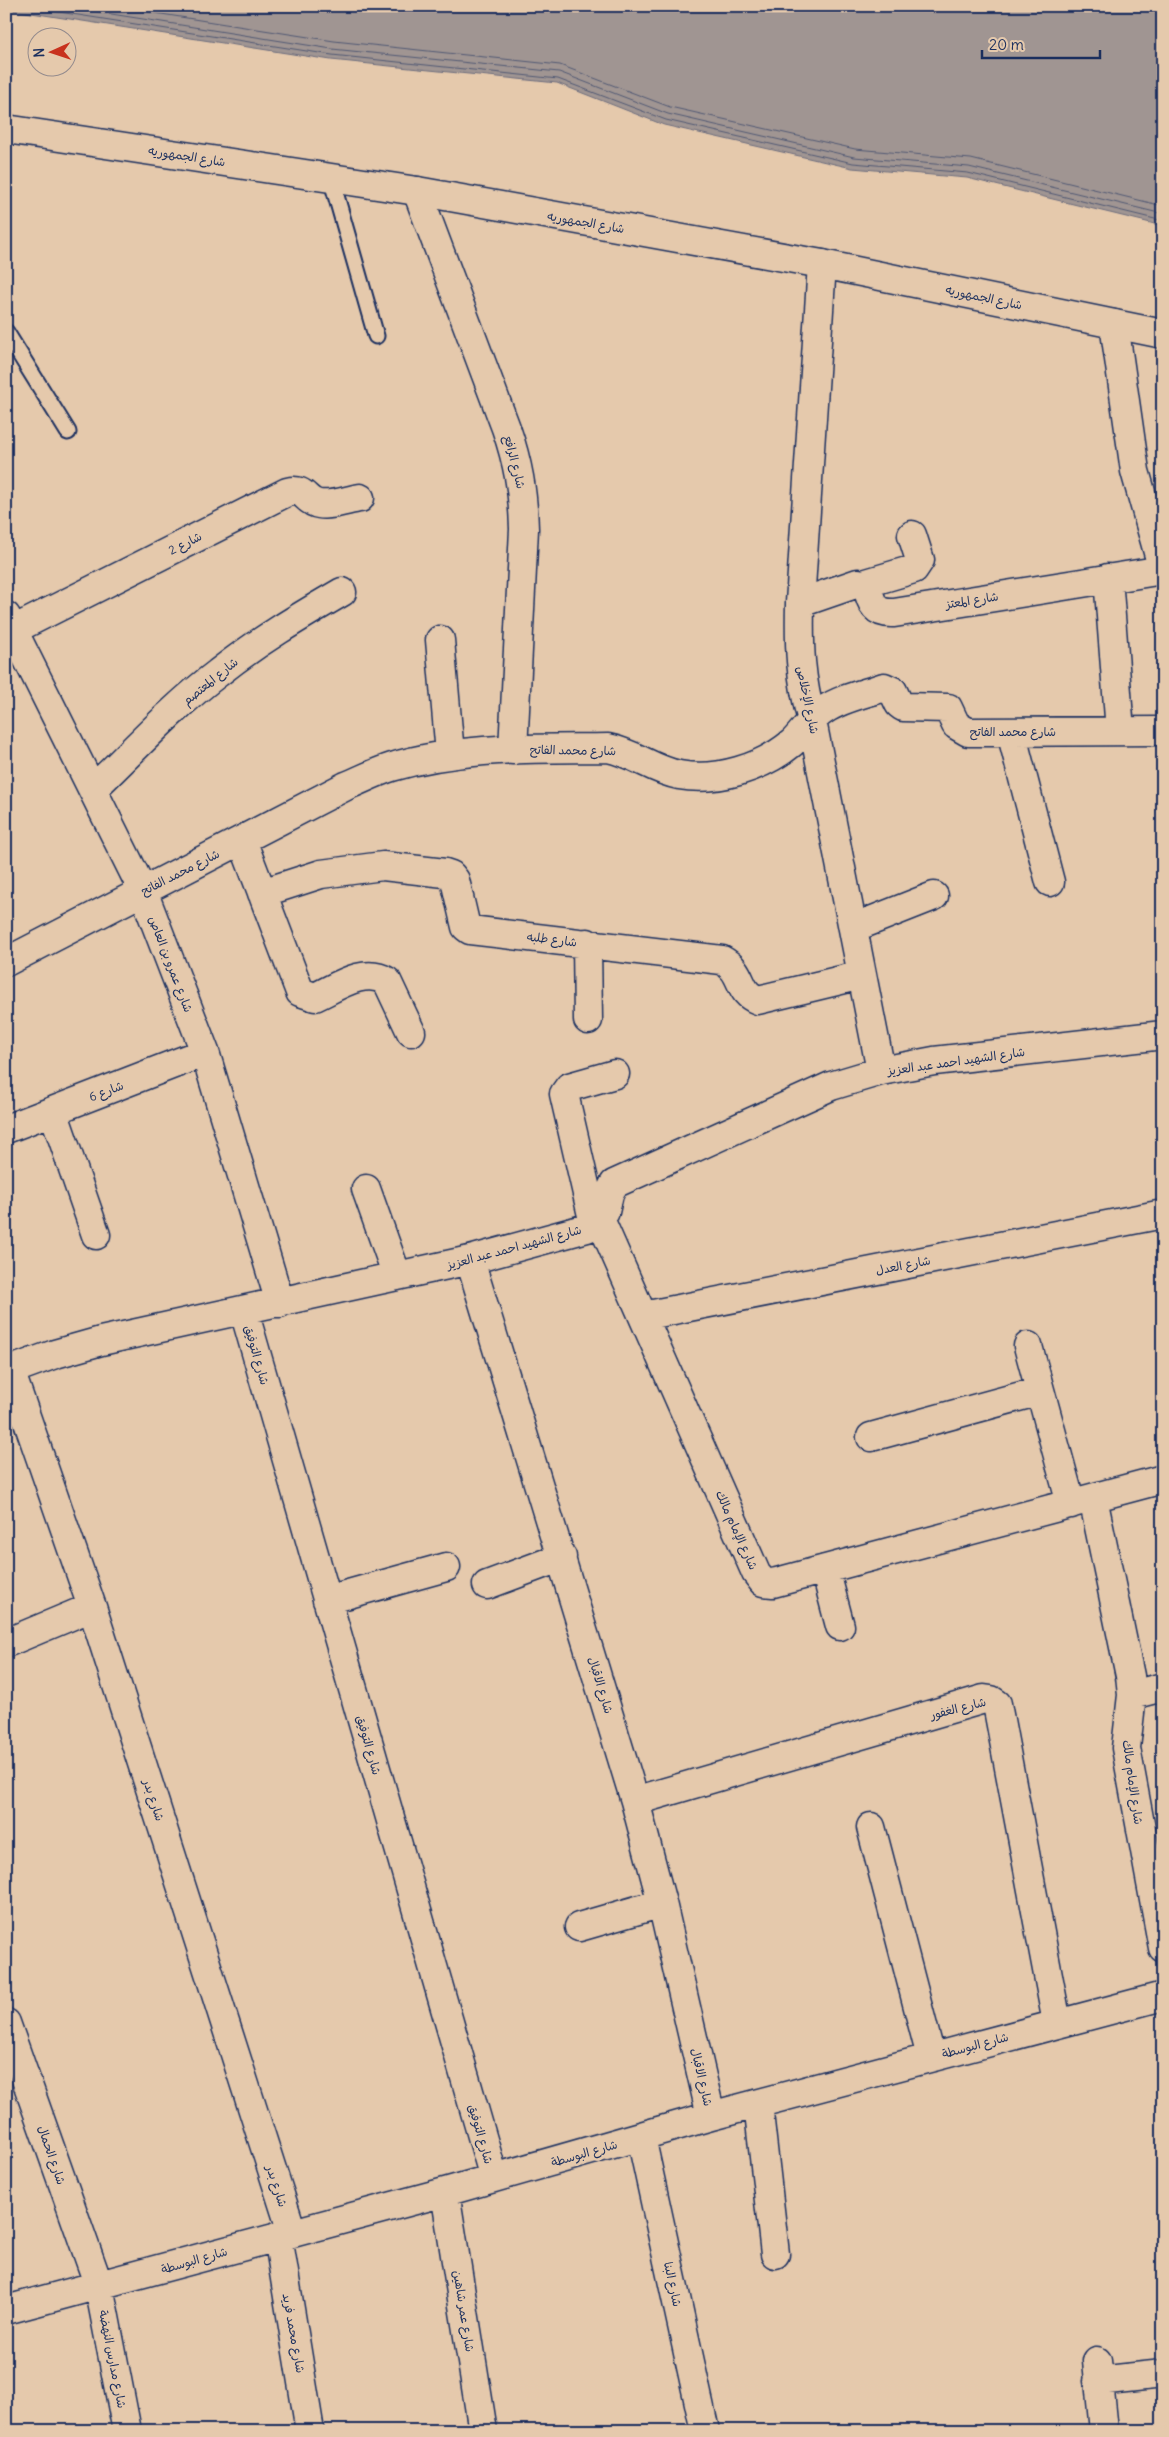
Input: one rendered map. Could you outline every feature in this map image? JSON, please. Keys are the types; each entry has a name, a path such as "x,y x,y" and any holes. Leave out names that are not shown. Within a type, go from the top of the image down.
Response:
{"street":[{"name":"شارع الجمهوريه","path":"6,129 417,191 822,264 1163,334"},
{"name":"شارع الرافع","path":"417,191 506,428 517,460 523,494 524,528 512,750"},
{"name":"شارع الإخلاص","path":"822,264 800,603 799,657 804,692 812,721 881,1071"},
{"path":"1114,324 1135,471 1163,570"},
{"name":"شارع 2","path":"10,623 287,492 298,490 303,492 308,500 326,505 360,498"},
{"path":"800,603 852,584 863,584 914,569 920,560 912,535"},
{"name":"شارع المعتز","path":"863,584 867,587 872,606 879,612 886,613 1163,570"},
{"path":"1108,578 1120,731"},
{"name":"شارع المعتصم","path":"93,789 162,722 217,673 278,630 342,592"},
{"name":"شارع عمرو بن العاص","path":"10,623 143,891 205,1052 280,1303"},
{"path":"440,640 450,754"},
{"name":"شارع محمد الفاتح","path":"6,962 346,786 382,771 450,754 512,750 608,748 623,751 649,765 678,775 708,777 738,771 766,759 792,743 812,721 832,705 884,688 893,692 898,704 903,707 948,708 956,725 968,732 1163,731"},
{"path":"1011,732 1050,882"},
{"path":"242,840 300,992 315,997 362,976 379,976 386,981 411,1032"},
{"name":"شارع طلبه","path":"262,894 321,874 365,868 383,866 445,873 451,875 455,880 466,927 470,930 722,960 736,970 745,992 758,1000 862,975"},
{"path":"853,928 934,896"},
{"path":"586,943 588,1020"},
{"name":"شارع الشهيد احمد عبد العزيز","path":"8,1371 55,1354 101,1341 470,1260 586,1228 597,1221 605,1212 610,1189 614,1184 831,1086 881,1071 934,1061 1163,1035"},
{"name":"شارع 6","path":"6,1129 205,1052"},
{"name":"شارع الإمام مالك","path":"615,1074 569,1087 564,1094 597,1221 643,1316 759,1578 768,1584 1163,1479"},
{"path":"53,1111 96,1235"},
{"path":"366,1189 397,1276"},
{"name":"شارع العدل","path":"643,1316 1163,1214"},
{"name":"شارع الاقبال","path":"470,1260 636,1801 662,1903 711,2116"},
{"name":"شارع التوفيق","path":"244,1311 494,2178"},
{"path":"1028,1346 1040,1391 1082,1501"},
{"name":"شارع بدر","path":"8,1371 92,1607 285,2234"},
{"path":"871,1437 1040,1391"},
{"name":"شارع الإمام مالك","path":"1082,1501 1130,1676 1132,1695 1126,1748 1163,1948"},
{"path":"487,1585 562,1557"},
{"path":"327,1600 446,1567"},
{"path":"825,1569 840,1626"},
{"path":"6,1643 92,1607"},
{"path":"1132,1695 1163,1687"},
{"name":"شارع الغفور","path":"636,1801 984,1699 991,1700 997,1704 1057,2023"},
{"path":"871,1827 931,2057"},
{"path":"580,1927 662,1903"},
{"name":"شارع البوسطة","path":"6,2310 445,2192 711,2116 1163,1996"},
{"name":"شارع الحمال","path":"6,2024 98,2286"},
{"path":"758,2104 775,2254"},
{"name":"شارع البنا","path":"641,2137 705,2431"},
{"name":"شارع عمر شاهين","path":"445,2192 483,2431"},
{"name":"شارع محمد فريد","path":"285,2234 310,2431"},
{"name":"شارع مدارس النهضة","path":"98,2286 127,2431"},
{"path":"1104,2431 1098,2371 1163,2374"}],"lane":[{"path":"331,178 376,336"},
{"path":"6,332 68,432"}],"water":[{"path":"6,6 1163,6 1163,226 967,178 852,168 664,125 557,83 331,60 6,9"}]}
